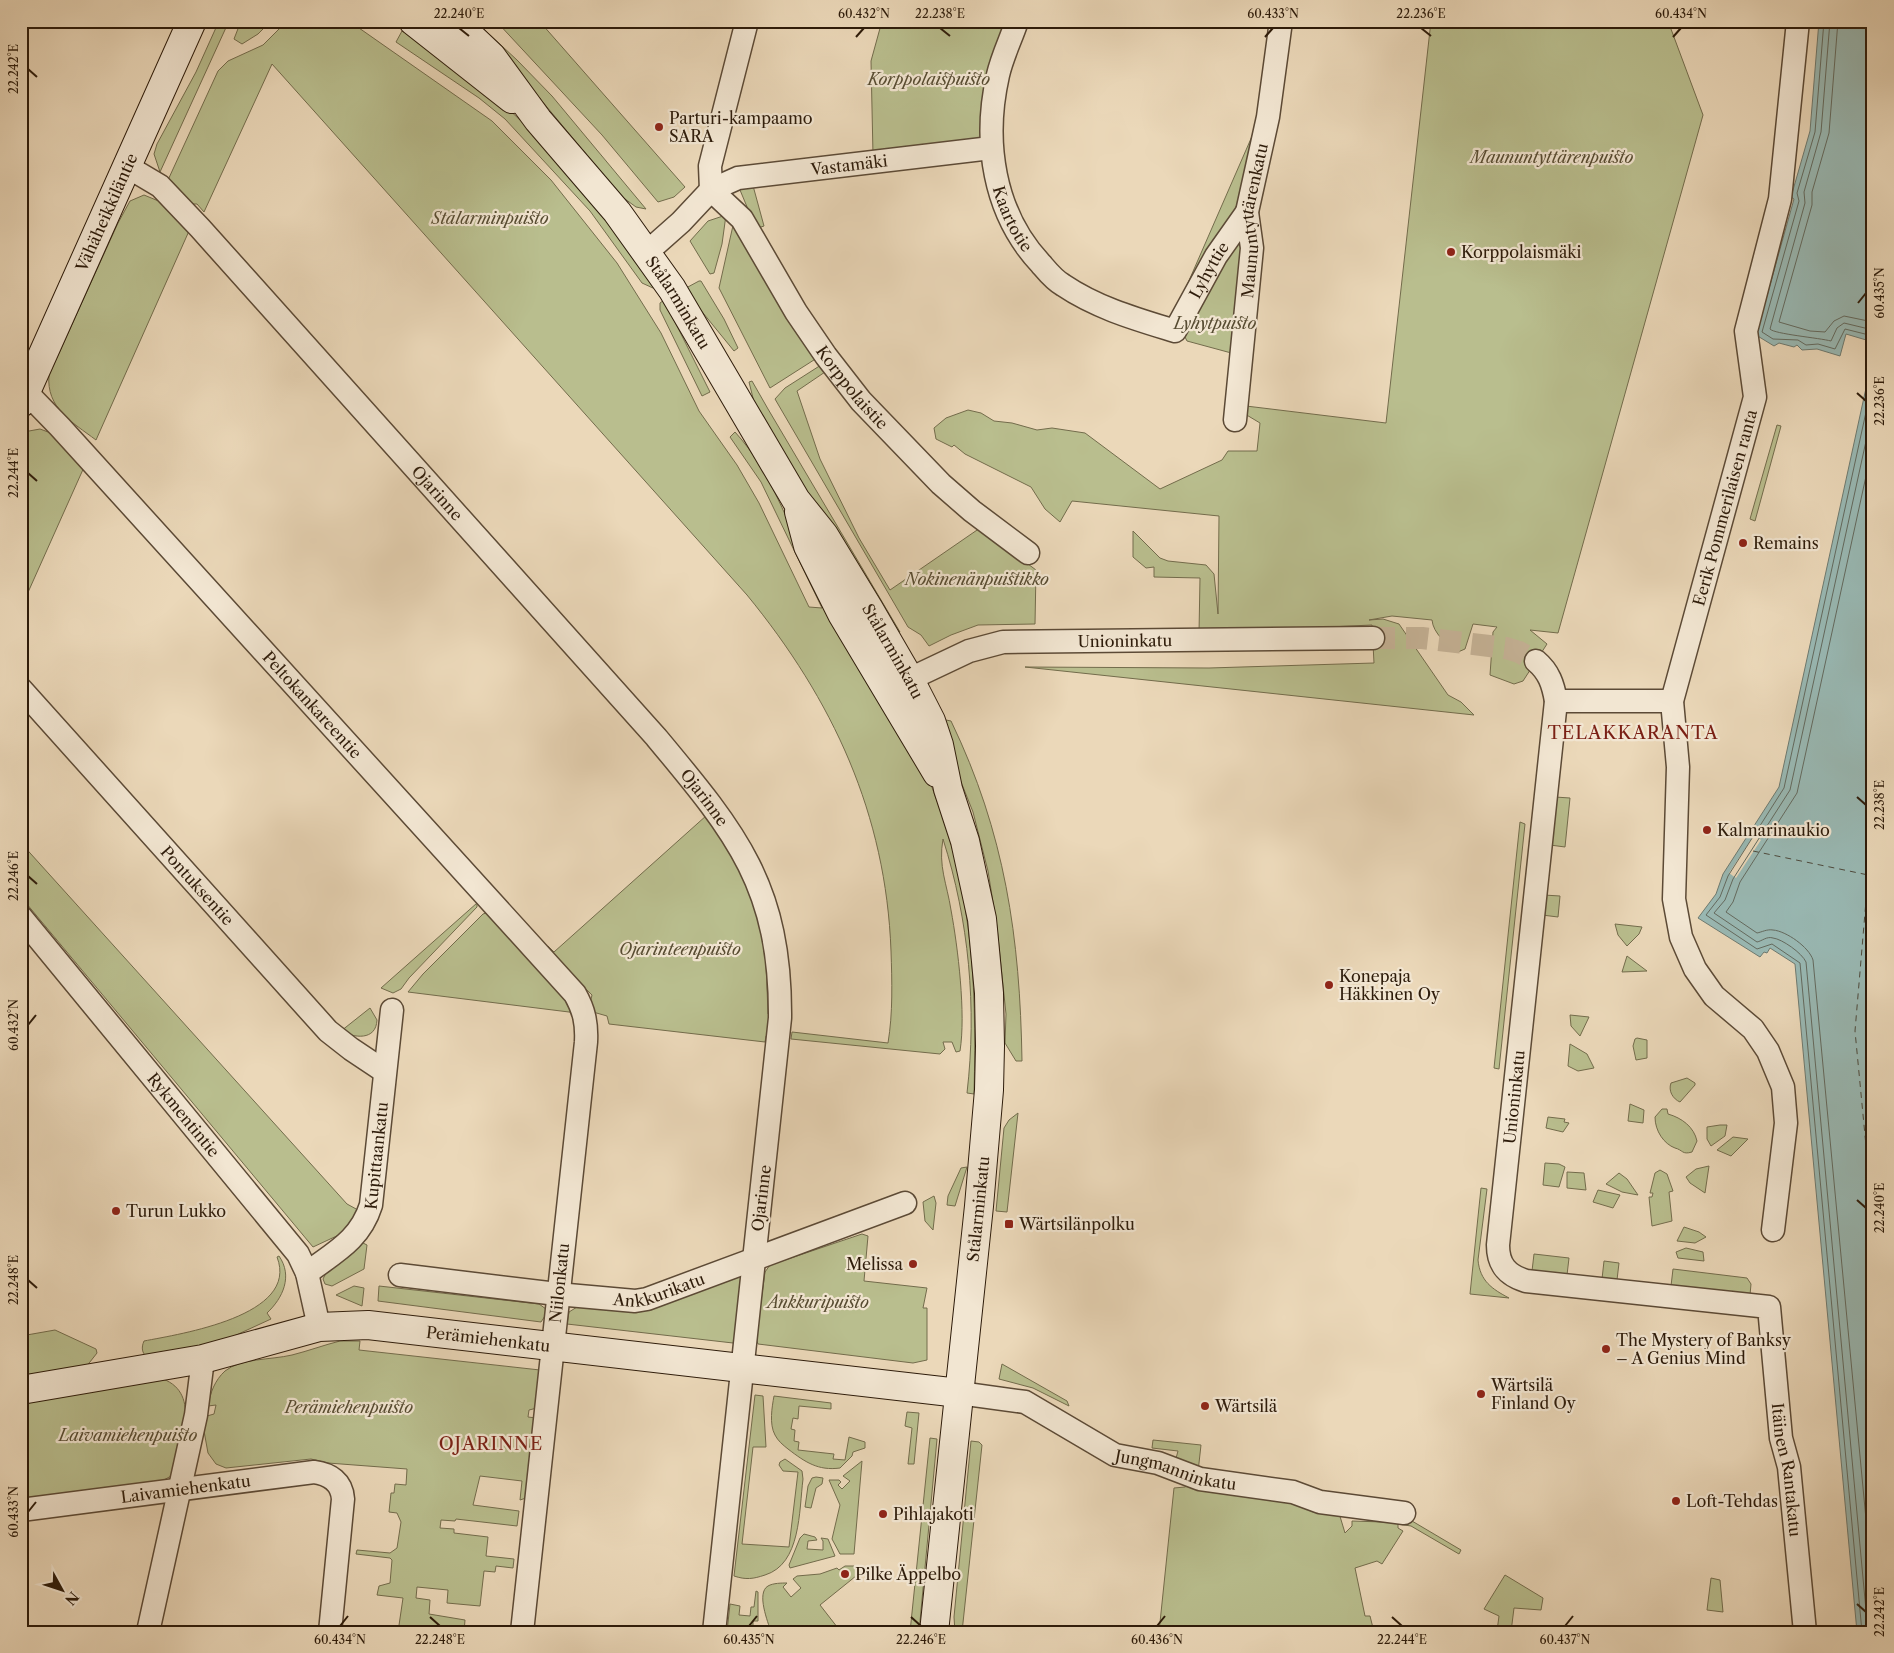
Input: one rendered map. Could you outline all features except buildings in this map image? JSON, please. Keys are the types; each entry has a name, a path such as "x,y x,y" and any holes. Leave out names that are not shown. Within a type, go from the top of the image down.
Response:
{"main road":[{"name":"Vähäheikkiläntie","path":"24,397 192,21"},
{"name":"Stålarminkatu","path":"413,21 538,120"},
{"name":"Stålarminkatu","path":"454,21 492,57 538,120 587,175 672,289 796,500 824,535 898,684 934,729 948,790 965,841 982,918 988,974 990,1046 989,1090 979,1206 934,1632"},
{"name":"Perämiehenkatu","path":"21,1390 203,1359 319,1327 368,1325 959,1393"}],"street":[{"path":"646,253 681,222 711,190 710,166 747,21"},
{"name":"Kaartotie","path":"1018,21 998,73 991,148 1000,195 1007,212 1026,247 1061,284 1090,302 1175,331"},
{"name":"Maununtyttärenkatu","path":"1235,420 1252,248 1247,212 1268,117 1280,21"},
{"name":"Eerik Pommerilaisen ranta","path":"1672,701 1755,397 1746,330 1780,199 1798,21"},
{"name":"Vastamäki","path":"711,190 738,178 991,148"},
{"name":"Ojarinne","path":"128,167 160,186 195,222 451,505 656,736 712,804 745,854 757,879 771,923 778,954 780,991 779,1041 714,1632"},
{"name":"Korppolaistie","path":"711,190 742,219 796,312 861,401 941,484 978,516 1028,554"},
{"name":"Lyhyttie","path":"1175,331 1216,256 1247,212"},
{"name":"Peltokankareentie","path":"24,397 60,427 575,994 586,1024"},
{"name":"Unioninkatu","path":"898,684 969,651 1003,642 1373,638"},
{"name":"Unioninkatu","path":"1536,661 1547,672 1556,701 1498,1244 1499,1259 1509,1274 1526,1280 1769,1307"},
{"name":"Pontuksentie","path":"21,689 328,1031 350,1049 384,1071"},
{"path":"1556,701 1672,701 1678,767 1674,899 1681,937 1695,969 1714,996 1753,1029 1768,1051 1784,1087 1786,1123 1773,1230"},
{"name":"Rykmentintie","path":"21,917 298,1254 307,1273 319,1327"},
{"name":"Kupittaankatu","path":"307,1273 350,1241 362,1228 371,1205 392,1010"},
{"name":"Niilonkatu","path":"522,1632 557,1294 586,1042 586,1024"},
{"name":"Ankkurikatu","path":"400,1275 557,1294 635,1301 754,1260 905,1203"},
{"name":"Itäinen Rantakatu","path":"1769,1307 1781,1438 1788,1467 1805,1632"},
{"path":"148,1632 196,1415 203,1359"},
{"name":"Jungmanninkatu","path":"959,1393 1024,1402 1115,1455 1158,1463 1200,1478 1293,1492 1320,1502 1404,1514"},
{"name":"Laivamiehenkatu","path":"21,1510 314,1472 329,1476 336,1481 343,1491 344,1506 330,1632"}],"green space":[{"path":"219,21 229,21 160,172 154,154 157,144 196,72"},
{"path":"241,21 271,21 258,34 242,44 234,39"},
{"name":"Stålarminpuisto","path":"287,21 349,21 492,121 551,180 617,263 661,333 699,411 737,465 759,503 809,607 822,608 761,482 730,437 735,432 760,465 812,570 916,751 940,809 962,889 968,928 974,1008 974,1094 967,1093 970,1061 971,996 965,933 952,870 943,839 942,866 954,925 959,962 962,1000 960,1051 956,1052 952,1042 943,1042 945,1049 940,1054 791,1039 792,1032 888,1043 892,985 887,901 878,852 866,806 849,761 829,718 805,676 778,635 747,595 272,64 204,212 197,204 191,204 168,180 218,71 228,61 263,45"},
{"path":"467,21 475,21 552,96 646,209 636,207 621,196 512,65"},
{"path":"496,21 542,21 541,23 685,187 674,197 658,202 602,135"},
{"name":"Korppolaispuisto","path":"882,21 1011,21 981,143 873,155 871,61"},
{"name":"Maununtyttärenpuisto","path":"1431,21 1668,21 1703,115 1558,633 1530,630 1547,644 1523,681 1514,684 1490,675 1493,632 1497,627 1473,624 1465,649 1458,652 1438,634 1432,620 1392,616 1369,620 1383,619 1399,624 1448,695 1461,702 1474,715 1025,667 1209,668 1374,663 1372,625 1199,633 1200,578 1154,577 1154,567 1146,568 1133,557 1133,531 1160,558 1168,561 1206,565 1214,574 1218,614 1219,516 1072,501 1060,522 1045,509 1031,487 965,454 954,445 952,447 936,439 934,428 946,418 968,410 981,413 994,421 1012,423 1037,430 1052,428 1085,433 1160,489 1222,460 1228,451 1257,451 1260,423 1245,414 1246,406 1386,423"},
{"path":"402,31 453,63 500,101 522,122 564,166 593,201 655,287 653,288 642,283 590,211 505,119 479,98 396,42"},
{"path":"1253,134 1239,206 1174,315"},
{"path":"752,182 764,226 758,228 755,226 740,190 742,185"},
{"path":"144,195 161,202 189,231 96,440 62,413 56,405 49,387 49,375 118,223 130,201"},
{"path":"726,215 722,244 714,273 710,274 690,241 708,221"},
{"path":"734,221 817,358 770,388 719,288"},
{"name":"Lyhytpuisto","path":"1240,237 1246,241 1235,354 1187,341 1184,335"},
{"path":"701,281 724,319 738,348 734,351 699,308 686,288"},
{"path":"664,300 710,392 702,396 660,310 660,303"},
{"name":"Nokinenänpuistikko","path":"821,365 825,372 797,391 820,459 859,538 890,590 980,528 1036,570 1035,624 978,625 929,646 921,635 908,627 775,399 785,388"},
{"path":"752,381 900,632 894,629 871,602 755,406 749,382"},
{"path":"1777,425 1781,426 1755,521 1750,519"},
{"path":"40,429 59,436 85,465 21,608 21,437 29,431"},
{"path":"946,720 951,721 969,763 985,804 997,845 1013,928 1018,971 1022,1061 1016,1061 1005,1043 1006,1014 997,927 988,871 973,812 938,724"},
{"path":"1555,797 1570,798 1565,847 1550,845"},
{"name":"Ojarinteenpuisto","path":"707,815 719,830 758,908 766,961 768,1014 770,1016 770,1035 766,1036 765,1042 609,1024 607,1016 593,1012 590,1003 592,995 545,949 548,946 554,952"},
{"path":"1520,822 1525,824 1499,1069 1494,1068"},
{"path":"21,843 347,1204 358,1210 356,1227 313,1247 21,897"},
{"path":"1544,895 1560,896 1558,917 1542,915"},
{"path":"477,903 477,907 409,978 401,989 393,993 381,988"},
{"path":"492,913 577,1013 408,992 423,974 483,914"},
{"path":"1615,924 1642,927 1639,934 1627,946 1618,935"},
{"path":"1627,956 1647,971 1622,972"},
{"path":"370,1008 377,1020 373,1032 369,1035 358,1036 341,1031"},
{"path":"1570,1015 1589,1017 1580,1036 1571,1026"},
{"path":"1637,1038 1647,1040 1647,1058 1636,1060 1633,1046"},
{"path":"1570,1044 1587,1054 1594,1068 1578,1071 1568,1066"},
{"path":"1687,1078 1695,1083 1695,1085 1680,1102 1672,1094 1670,1089 1671,1083"},
{"path":"1630,1104 1644,1110 1643,1123 1628,1121"},
{"path":"1662,1109 1667,1109 1668,1114 1683,1121 1693,1131 1697,1141 1692,1152 1684,1153 1671,1146 1661,1136 1655,1122 1655,1117"},
{"path":"1018,1113 1007,1212 996,1211 1004,1128 1009,1120"},
{"path":"1548,1117 1565,1119 1564,1122 1569,1123 1563,1132 1546,1128"},
{"path":"1727,1125 1725,1136 1711,1146 1707,1139 1707,1127"},
{"path":"1733,1137 1748,1139 1731,1156 1717,1150"},
{"path":"1545,1163 1559,1164 1565,1167 1559,1187 1543,1185"},
{"path":"1709,1166 1705,1193 1690,1183 1686,1177 1696,1169"},
{"path":"967,1167 955,1206 947,1205 948,1196 961,1168"},
{"path":"1660,1170 1667,1174 1673,1191 1669,1192 1672,1221 1652,1226 1649,1197 1652,1197 1653,1193 1650,1193 1655,1173"},
{"path":"1567,1172 1584,1173 1586,1190 1567,1188"},
{"path":"1619,1173 1627,1179 1638,1195 1622,1192 1606,1184"},
{"path":"1481,1188 1487,1189 1478,1260 1479,1267 1481,1274 1488,1284 1509,1298 1470,1294"},
{"path":"1598,1190 1620,1195 1613,1208 1593,1202"},
{"path":"934,1196 936,1203 933,1230 925,1221 923,1202"},
{"path":"1684,1227 1699,1232 1706,1237 1695,1243 1677,1241"},
{"name":"Ankkuripuisto","path":"862,1234 868,1236 864,1281 927,1288 923,1308 927,1308 927,1360 913,1363 758,1344 756,1338 765,1272 770,1265"},
{"path":"363,1243 367,1245 364,1269 332,1286 325,1284 323,1279 328,1269"},
{"path":"1686,1248 1703,1252 1704,1261 1678,1258 1676,1252"},
{"path":"1534,1254 1569,1258 1567,1275 1532,1271"},
{"path":"279,1256 286,1279 282,1294 267,1313 271,1319 221,1342 147,1357 144,1354 142,1348 144,1341 208,1327 255,1308 271,1294 279,1277 277,1257"},
{"path":"1604,1261 1619,1263 1617,1280 1602,1279"},
{"path":"1673,1269 1747,1278 1751,1284 1750,1295 1671,1286"},
{"path":"742,1275 736,1339 733,1343 567,1324 569,1312 577,1307"},
{"path":"354,1286 364,1288 362,1306 336,1295"},
{"path":"379,1286 539,1304 546,1309 545,1316 541,1322 378,1301"},
{"path":"55,1330 96,1349 97,1353 86,1367 21,1379 21,1336"},
{"name":"Perämiehenpuisto","path":"340,1341 360,1341 359,1350 540,1370 537,1408 529,1410 528,1417 536,1418 526,1498 520,1500 522,1481 480,1476 473,1505 519,1511 517,1526 456,1519 455,1521 441,1520 440,1528 454,1529 454,1533 488,1537 486,1556 514,1559 513,1568 496,1566 495,1572 484,1571 480,1606 447,1603 448,1590 417,1587 416,1598 430,1600 429,1614 465,1620 464,1632 398,1632 403,1598 377,1595 379,1586 390,1583 392,1560 390,1558 356,1554 357,1550 390,1553 397,1548 401,1522 397,1513 389,1512 391,1493 394,1493 395,1484 406,1485 407,1469 328,1463 311,1459 226,1468 216,1464 208,1453 204,1431 207,1416 214,1414 216,1405 208,1406 209,1401 216,1383 225,1371 239,1364 284,1357"},
{"path":"1002,1364 1067,1401 1069,1406 1033,1388 999,1379"},
{"name":"Laivamiehenpuisto","path":"163,1379 175,1386 182,1396 185,1408 183,1435 173,1475 160,1482 21,1502 21,1402"},
{"path":"755,1395 763,1396 766,1447 753,1447 742,1544 789,1547 798,1472 783,1471 779,1465 780,1462 785,1459 802,1471 803,1479 799,1521 792,1548 786,1560 777,1569 765,1575 746,1578 734,1576"},
{"path":"774,1396 831,1403 831,1409 799,1406 798,1419 793,1418 791,1429 795,1430 794,1441 799,1442 798,1450 834,1454 833,1459 845,1460 849,1437 865,1442 865,1448 853,1452 852,1456 840,1468 818,1467 806,1462 784,1446 773,1431 772,1410"},
{"path":"907,1412 919,1413 914,1464 908,1464 912,1428 905,1426"},
{"path":"930,1438 937,1439 919,1632 910,1632"},
{"path":"1153,1440 1201,1445 1198,1472 1175,1462 1178,1451 1152,1448"},
{"path":"971,1441 979,1442 982,1445 962,1632 955,1632 954,1617"},
{"path":"862,1461 854,1554 840,1554 832,1539 840,1505 829,1480 839,1480 841,1482 838,1485 842,1489 850,1481 843,1476"},
{"path":"812,1478 823,1478 822,1484 816,1488 811,1508 805,1507 808,1486"},
{"path":"1191,1483 1277,1496 1339,1513 1345,1533 1352,1526 1352,1521 1383,1522 1384,1518 1412,1521 1461,1550 1459,1554 1411,1526 1398,1524 1398,1528 1403,1531 1382,1564 1377,1561 1355,1568 1365,1616 1370,1616 1374,1632 1159,1632 1174,1488 1185,1487"},
{"path":"804,1534 815,1537 817,1540 808,1541 807,1549 823,1550 821,1538 828,1539 835,1556 790,1568 789,1565 800,1538"},
{"path":"845,1566 857,1566 856,1576 820,1605 841,1632 771,1632 763,1601 763,1595 768,1586 787,1583 783,1587 791,1597 801,1588 793,1579 797,1576 820,1574 837,1568 839,1570"},
{"path":"1505,1575 1543,1598 1541,1610 1514,1608 1511,1632 1497,1631 1499,1616 1484,1609"},
{"path":"1711,1578 1720,1580 1723,1612 1707,1610"},
{"path":"756,1591 758,1592 758,1621 753,1621 753,1632 727,1632 730,1604 740,1606 739,1615 750,1616 751,1607 754,1607"}],"water":[{"path":"1819,21 1873,21 1873,342 1846,334 1840,356 1817,349 1802,350 1797,345 1794,347 1779,343 1774,346 1756,335 1794,199 1791,197 1810,131"},
{"path":"1873,356 1873,1632 1857,1632 1795,964 1770,948 1767,953 1764,952 1760,957 1698,918 1716,894 1723,874 1779,787"}],"pier":[{"path":"1754,835 1761,840 1736,878 1729,873"}],"ferry route":[{"path":"1873,818 1855,1031 1873,1219"},
{"path":"1753,851 1873,876"}],"tunnel":[{"path":"1373,638 1422,638 1506,648 1536,661"}],"place":[{"name":"Parturi-kampaamo SARA","path":"659,127"},
{"name":"Korppolaismäki","path":"1451,252"},
{"name":"Remains","path":"1743,543"},
{"name":"Kalmarinaukio","path":"1707,830"},
{"name":"Konepaja Häkkinen Oy","path":"1329,985"},
{"name":"Turun Lukko","path":"116,1211"},
{"name":"Wärtsilänpolku","path":"1009,1224"},
{"name":"Melissa","path":"913,1264"},
{"name":"The Mystery of Banksy – A Genius Mind","path":"1606,1349"},
{"name":"Wärtsilä Finland Oy","path":"1481,1394"},
{"name":"Wärtsilä","path":"1205,1406"},
{"name":"Loft-Tehdas","path":"1676,1501"},
{"name":"Pihlajakoti","path":"883,1514"},
{"name":"Pilke Äppelbo","path":"845,1574"}],"district":[{"name":"TELAKKARANTA","path":"1633,733"},
{"name":"OJARINNE","path":"491,1444"}]}
